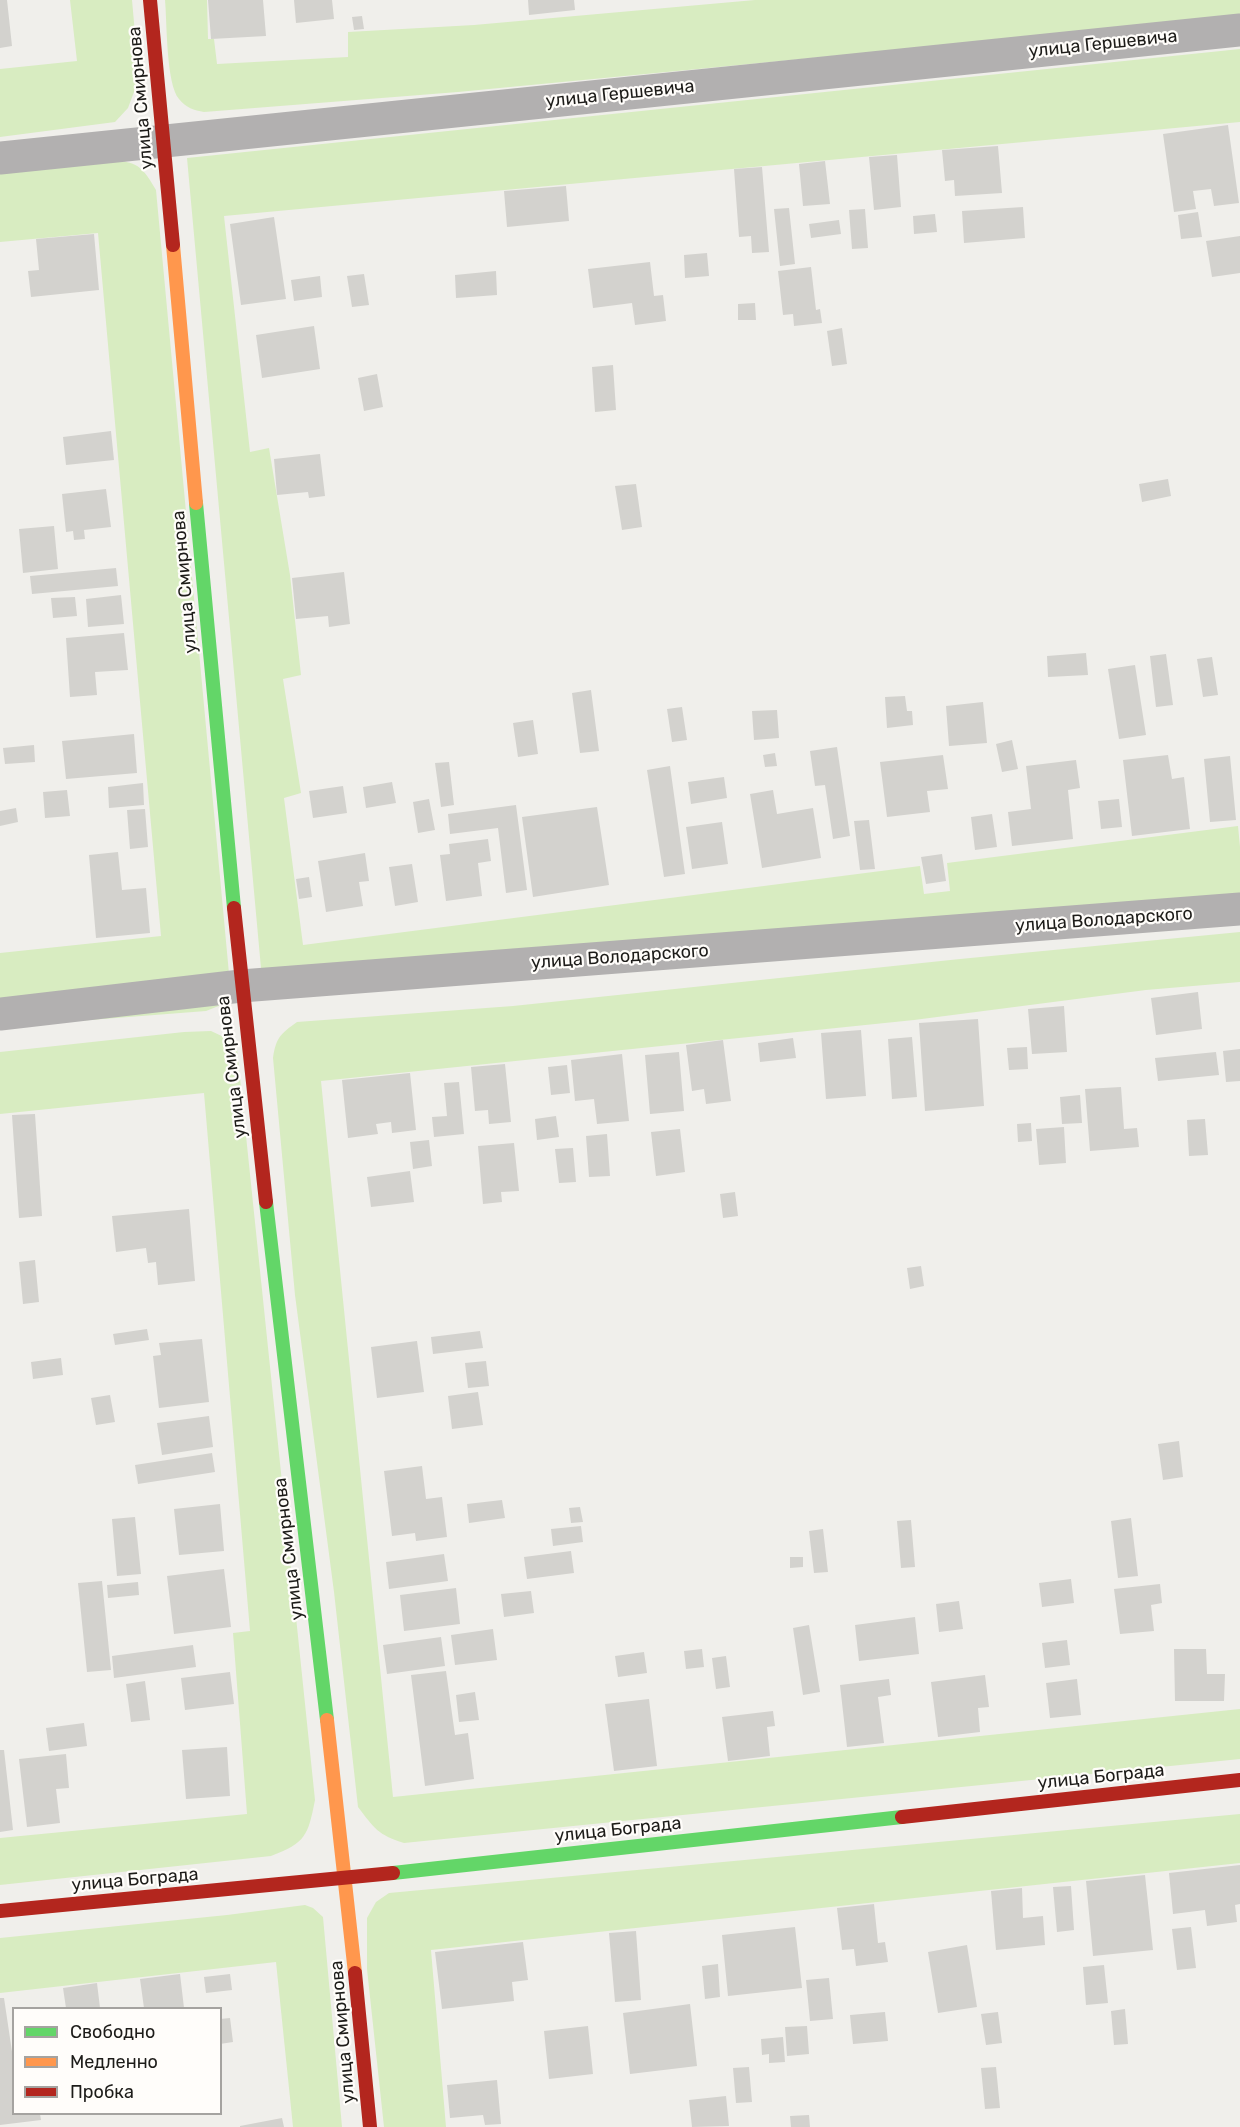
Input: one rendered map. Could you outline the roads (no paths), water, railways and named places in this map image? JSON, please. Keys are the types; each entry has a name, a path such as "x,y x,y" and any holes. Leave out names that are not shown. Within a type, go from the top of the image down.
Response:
{"street":[{"name":"улица Смирнова","path":"150,0 241,986 346,1878 370,2127"},
{"name":"улица Гершевича","path":"0,158 1240,30"},
{"name":"улица Володарского","path":"0,1014 241,986 1240,909"},
{"name":"улица Бограда","path":"0,1911 346,1878 1240,1780"}]}
